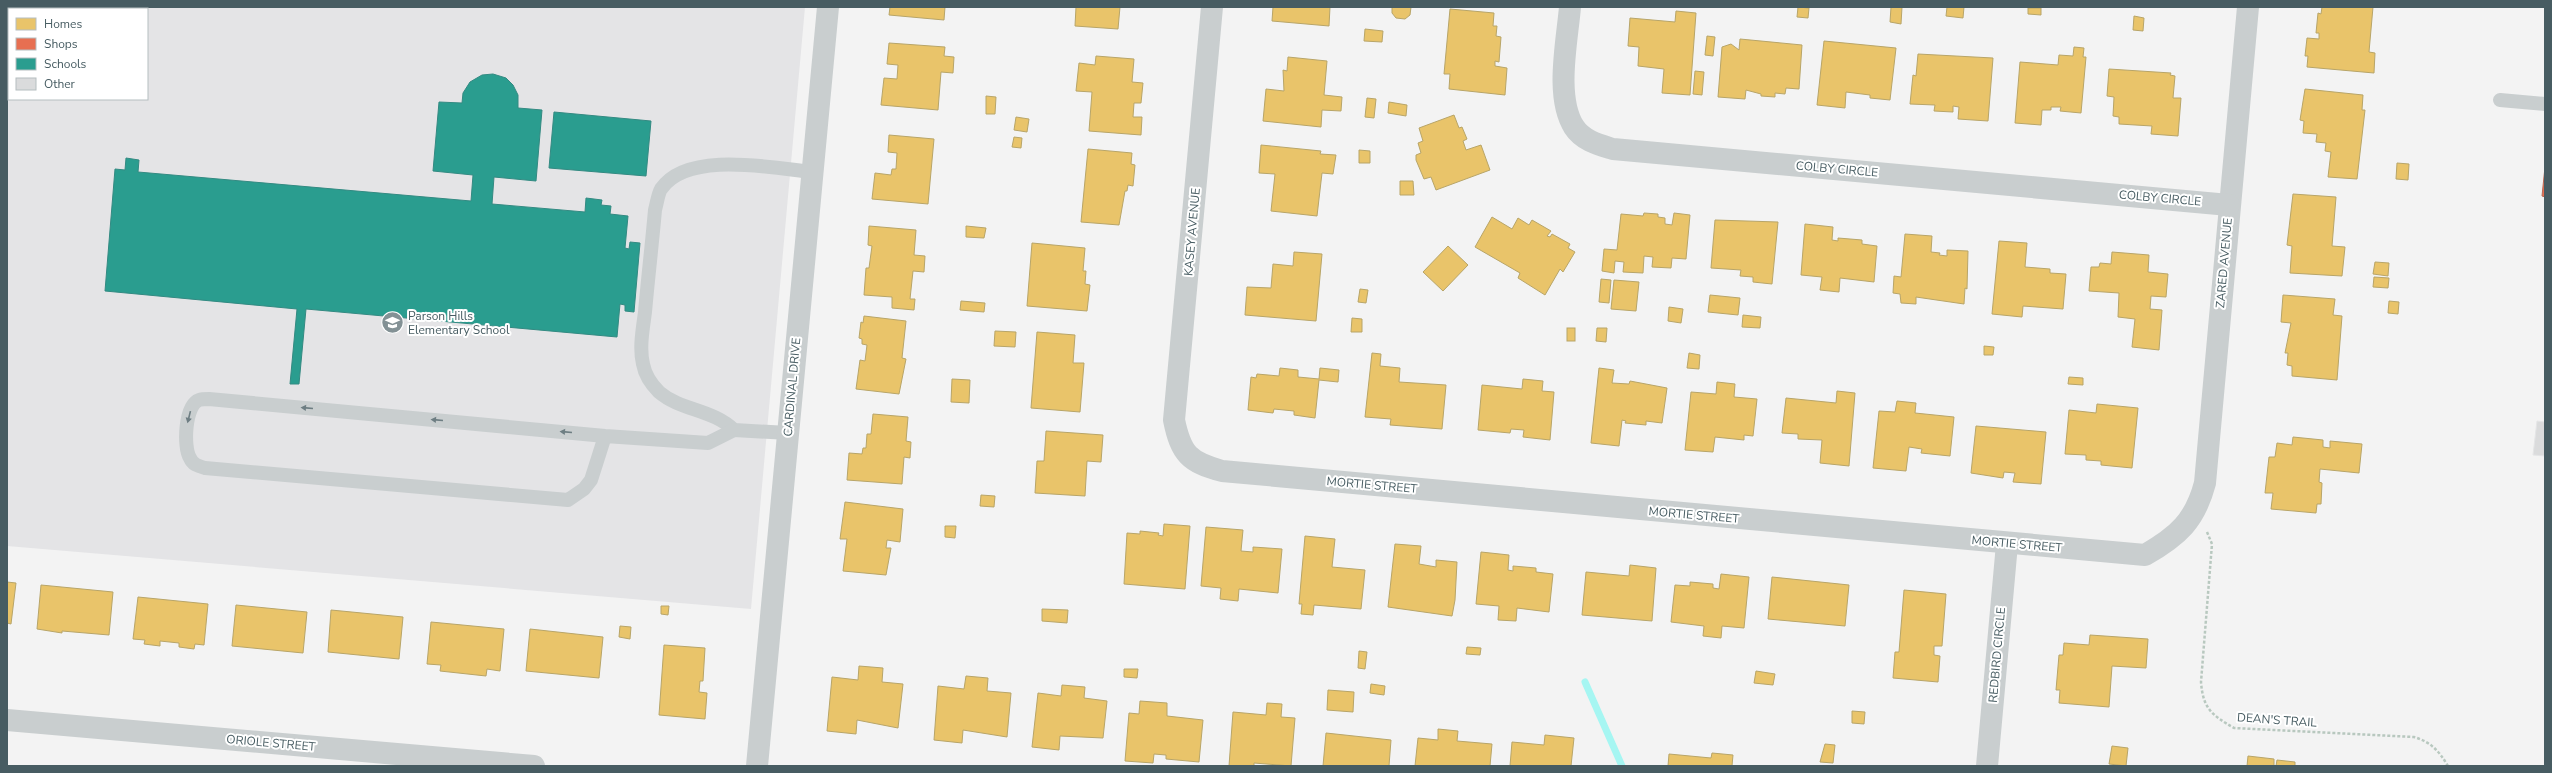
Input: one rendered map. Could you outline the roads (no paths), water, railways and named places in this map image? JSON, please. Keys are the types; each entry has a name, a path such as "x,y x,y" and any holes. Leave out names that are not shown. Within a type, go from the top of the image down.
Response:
{"street":[{"name":"CARDINAL DRIVE","path":"757,766 828,7"},
{"name":"KASEY AVENUE","path":"1186,454 1178,439 1174,420 1212,7"},
{"name":"COLBY CIRCLE","path":"1570,7 1564,86 1566,107 1575,128 1591,142 1613,149 2229,205"},
{"name":"ZARED AVENUE","path":"2200,523 2199,506 2205,483 2248,7"},
{"name":"MORTIE STREET","path":"1186,454 1201,465 1222,471 2007,544 2145,555 2200,523"},
{"name":"REDBIRD CIRCLE","path":"1987,766 2007,544"},
{"name":"ORIOLE STREET","path":"7,720 336,757 534,766"}],"lane":[{"path":"2500,100 2545,104"},
{"path":"734,430 726,422 713,415 675,403 659,391 647,377 644,370 642,340 655,210 661,190 671,178 684,171 704,166 727,164 812,172"},
{"path":"605,436 591,480 584,489 568,500 205,468 195,465 189,457 187,446 187,418 199,400 208,399 605,436 708,443 734,430 788,433"}],"waterway":[{"path":"1585,682 1622,766"}],"place":[{"name":"Parson Hills Elementary School","path":"392,323"}]}
